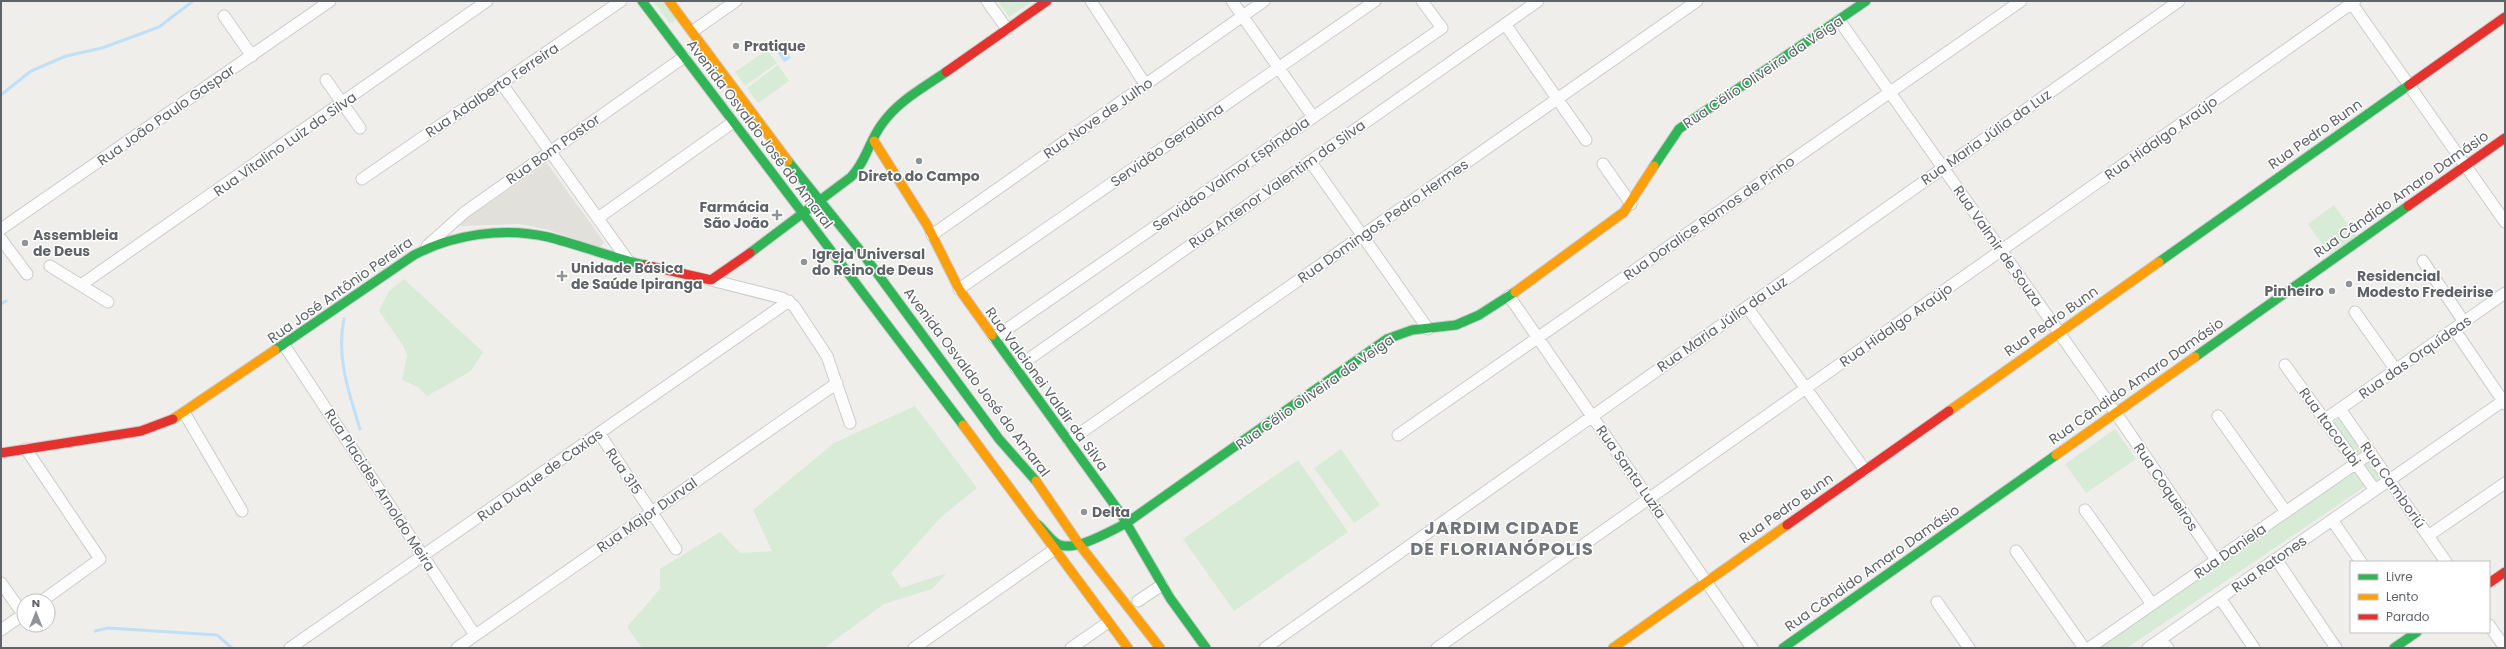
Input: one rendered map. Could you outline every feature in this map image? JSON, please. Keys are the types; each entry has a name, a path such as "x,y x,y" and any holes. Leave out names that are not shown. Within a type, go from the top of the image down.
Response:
{"main road":[{"name":"Avenida Osvaldo José do Amaral","path":"642,1 732,123 1037,524 1107,623 1128,648"},
{"path":"646,1 670,31 685,34"},
{"name":"Avenida Osvaldo José do Amaral","path":"669,1 685,34 863,254 999,439 1029,471 1079,544 1160,648"},
{"path":"711,280 840,187 861,167 881,125 897,106 1047,1"},
{"name":"Rua Célio Oliveira da Veiga","path":"1079,544 1125,524 1387,339 1404,332 1462,323 1509,296 1616,218 1631,204 1661,153 1679,129 1866,1"},
{"name":"Rua Pedro Bunn","path":"1612,648 2505,17"},
{"name":"Rua Cândido Amaro Damásio","path":"1783,648 2505,138"},
{"name":"Rua Valcionei Valdir da Silva","path":"874,141 932,235 959,289 1069,441 1125,524 1162,584 1206,648"},
{"name":"Rua José Antônio Pereira","path":"1,453 141,431 158,427 185,414 427,247 464,238 524,233 548,237 629,262 711,280"},
{"path":"955,415 960,404 967,406 988,432 999,439"},
{"path":"1037,524 1058,544 1079,544"},
{"path":"2490,582 2505,572"},
{"path":"1107,623 1134,648"},
{"path":"2394,648 2412,633"},
{"path":"1151,638 1153,648"}],"street":[{"name":"Rua João Paulo Gaspar","path":"1,229 330,1"},
{"name":"Rua Vitalino Luiz da Silva","path":"81,285 343,104 487,1"},
{"name":"Rua Adalberto Ferreira","path":"362,179 622,1"},
{"path":"685,34 736,1"},
{"path":"987,1 1007,29"},
{"path":"1091,1 1145,84"},
{"path":"1232,1 1313,117"},
{"name":"Rua Nove de Julho","path":"932,235 1264,1"},
{"name":"Servidão Geraldina","path":"959,289 1375,1"},
{"name":"Servidão Valmor Espíndola","path":"994,338 1442,28 1422,1"},
{"name":"Rua Antenor Valentim da Silva","path":"1016,368 1538,1"},
{"name":"Rua Domingos Pedro Hermes","path":"1069,441 1697,1"},
{"name":"Rua Doralice Ramos de Pinho","path":"1398,435 2021,1"},
{"name":"Rua Maria Júlia da Luz","path":"1265,648 2179,1"},
{"path":"2352,2 2505,222"},
{"name":"Rua Hidalgo Araújo","path":"1437,648 2352,2"},
{"path":"224,16 252,56"},
{"name":"Rua Valmir de Souza","path":"1839,20 2115,413"},
{"path":"1505,24 1586,140"},
{"name":"Rua Bom Pastor","path":"427,247 451,223 684,57"},
{"path":"326,80 360,128"},
{"path":"502,84 629,262"},
{"path":"598,218 732,123"},
{"path":"1310,161 1428,329"},
{"path":"1603,164 1631,204"},
{"path":"1,239 27,274"},
{"path":"2423,261 2464,322"},
{"path":"50,266 108,302"},
{"path":"711,280 789,301 822,346 837,382 850,423"},
{"name":"Rua das Orquídeas","path":"2324,420 2505,293"},
{"name":"Rua Santa Luzia","path":"1509,296 1752,648"},
{"name":"Rua Duque de Caxias","path":"290,648 789,301"},
{"path":"1746,307 1865,470"},
{"path":"2355,312 2396,370"},
{"path":"2454,329 2504,402"},
{"name":"Rua Placides Arnoldo Meira","path":"284,345 475,635"},
{"name":"Rua Itacorubi","path":"2284,365 2375,490"},
{"name":"Rua Major Durval","path":"457,648 837,382"},
{"name":"Rua Ratones","path":"2148,648 2504,402"},
{"name":"Rua Camboriú","path":"2340,409 2445,561"},
{"name":"Rua Coqueiros","path":"2115,413 2216,560"},
{"path":"185,414 242,511"},
{"path":"2218,416 2286,512"},
{"name":"Rua 315","path":"599,433 676,549"},
{"path":"26,449 100,559 53,593"},
{"name":"Rua Daniela","path":"2089,648 2371,454"},
{"path":"2428,536 2505,483"},
{"path":"2085,510 2152,604"},
{"path":"2332,520 2360,561"},
{"path":"914,648 1055,549"},
{"path":"2016,551 2084,648"},
{"path":"2276,559 2336,648"},
{"path":"1,583 16,604"},
{"path":"1138,602 1162,584"},
{"path":"2220,598 2254,648"},
{"path":"1937,602 1969,648"},
{"path":"1,630 16,619"},
{"path":"1071,648 1107,623"},
{"path":"2490,626 2505,648"},
{"path":"2164,637 2163,642 2168,648"}],"shaded area":[{"path":"547,163 604,242 600,248 549,230 519,224 460,226 460,223"}],"green space":[{"path":"653,1 662,1 675,18 674,22 670,23"},
{"path":"998,1 1033,1 1009,17"},
{"path":"767,50 777,63 745,86 735,72"},
{"path":"778,65 789,81 758,103 747,88"},
{"path":"2334,205 2358,238 2331,257 2308,224"},
{"path":"404,279 483,352 471,371 427,396 418,387 402,380 407,356 404,347 379,311 389,291"},
{"path":"915,406 977,488 941,517 891,573 901,588 947,573 932,589 884,604 824,648 642,648 627,627 660,589 660,569 720,532 740,553 772,551 753,510 834,443"},
{"path":"2342,416 2368,453 2357,461 2332,424"},
{"path":"2115,429 2136,459 2086,493 2065,464"},
{"path":"1341,449 1380,505 1354,523 1314,468"},
{"path":"2371,456 2386,477 2374,485 2359,464"},
{"path":"1298,460 1348,532 1234,611 1183,539"},
{"path":"2355,470 2366,486 2127,648 2097,648"}],"water":[{"path":"780,43 791,58 784,62 774,47"}],"waterway":[{"path":"1,95 31,71 66,56 102,48 159,27 193,1"},
{"path":"1,304 6,301"},
{"path":"344,319 342,347 345,375 360,429"},
{"path":"95,631 108,628 217,635 232,648"}],"traffic: fast":[{"path":"642,1 963,425"},
{"path":"1654,166 1679,129 1866,1"},
{"path":"750,253 851,177 860,165 874,137 888,116 911,95 946,72"},
{"path":"2159,262 2409,85"},
{"path":"788,161 863,254 999,439 1036,481"},
{"path":"2195,357 2408,206"},
{"path":"275,350 414,255 429,248 462,237 497,233 531,234 560,240 620,259 645,265"},
{"path":"1037,524 1054,541 1060,545 1067,546 1084,543 1125,524 1387,339 1412,330 1456,325 1479,315 1515,292"},
{"path":"992,335 1121,514 1170,598 1206,648"},
{"path":"1783,648 2056,455"},
{"path":"2394,648 2416,633"}],"traffic: slow":[{"path":"669,1 788,161"},
{"path":"874,141 927,225 959,289 992,335"},
{"path":"1515,292 1624,212 1654,166"},
{"path":"1949,411 2159,262"},
{"path":"173,419 275,350"},
{"path":"2056,455 2195,357"},
{"path":"963,425 1128,648"},
{"path":"1036,481 1079,544 1160,648"},
{"path":"1613,648 1787,525"}],"traffic: jam":[{"path":"946,72 1047,1"},
{"path":"2409,85 2505,17"},
{"path":"2408,206 2505,138"},
{"path":"645,265 711,280 750,253"},
{"path":"1787,525 1949,411"},
{"path":"1,453 141,431 173,419"},
{"path":"2490,582 2505,572"}],"place":[{"name":"Pratique","path":"736,46"},
{"name":"Direto do Campo","path":"919,161"},
{"name":"Farmácia São João","path":"777,215"},
{"name":"Assembleia de Deus","path":"25,243"},
{"name":"Igreja Universal do Reino de Deus","path":"804,262"},
{"name":"Unidade Básica de Saúde Ipiranga","path":"562,276"},
{"name":"Residencial Modesto Fredeirise","path":"2349,284"},
{"name":"Pinheiro","path":"2332,291"},
{"name":"Delta","path":"1084,512"}],"district":[{"name":"JARDIM CIDADE DE FLORIANÓPOLIS","path":"1502,537"}]}
